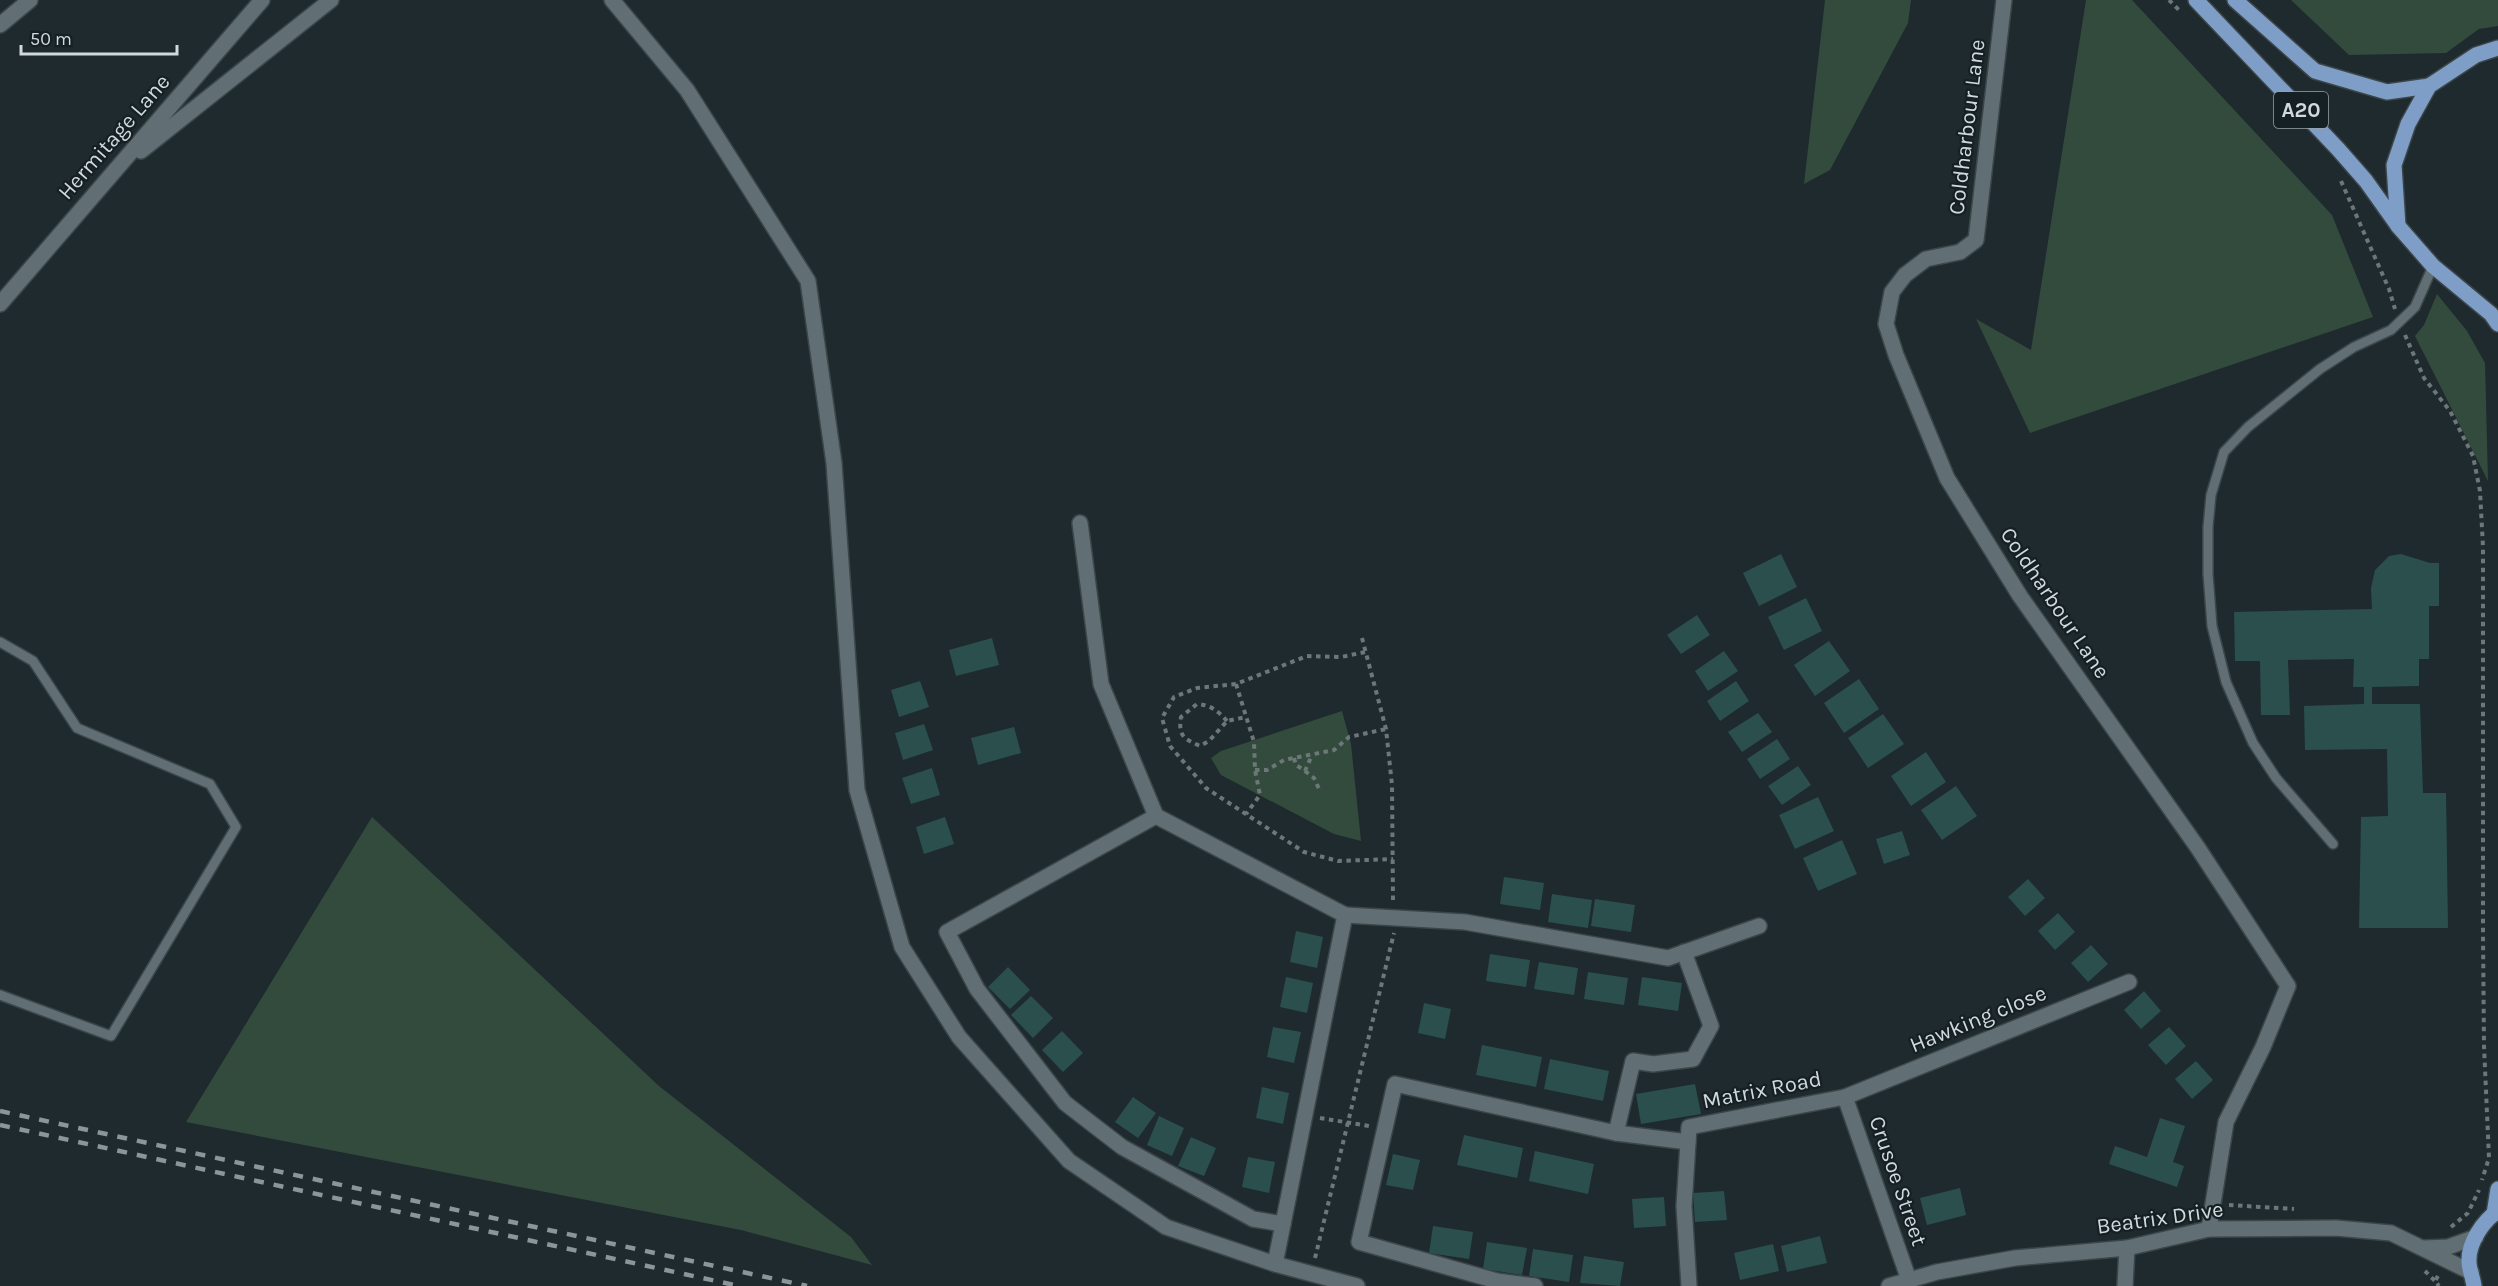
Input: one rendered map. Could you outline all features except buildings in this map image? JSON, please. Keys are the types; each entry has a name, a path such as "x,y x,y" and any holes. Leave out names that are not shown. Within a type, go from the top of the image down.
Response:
{"main road":[{"name":"A20","path":"2196,0 2338,149 2366,181 2398,226"},
{"name":"A20","path":"2235,0 2315,71 2387,92 2429,87"},
{"path":"2496,317 2433,266 2398,226 2394,165 2408,124 2429,87 2476,55 2498,48"},
{"path":"2473,1279 2469,1260 2476,1237 2496,1212 2498,1189"}],"street":[{"path":"0,25 30,0"},
{"path":"113,173 331,0"},
{"path":"612,0 687,90 808,281 834,463 857,790 902,947 959,1037 1069,1161 1166,1227 1275,1264 1357,1286"},
{"name":"Coldharbour Lane","path":"2004,0 1976,240 1960,252 1926,259 1905,275 1892,292 1886,324 1896,355 1947,478 2020,596 2198,848 2288,986 2263,1047 2226,1122 2209,1229"},
{"name":"Hermitage Lane","path":"1,302 256,2"},
{"path":"1080,523 1101,684 1156,816 1344,915 1465,922 1668,958 1758,926"},
{"path":"1156,816 947,932 977,989 1065,1103 1122,1147 1253,1219 1283,1224"},
{"path":"1275,1264 1344,915"},
{"path":"1616,1133 1633,1060 1653,1064 1693,1059 1711,1026 1684,952"},
{"name":"Hawking close","path":"1845,1097 2129,982"},
{"name":"Matrix Road","path":"1385,1128 1395,1084 1616,1133 1688,1134 1845,1097"},
{"name":"Crusoe Street","path":"1845,1097 1909,1280"},
{"path":"1385,1128 1359,1242 1497,1281 1534,1286"},
{"path":"1688,1134 1684,1206 1689,1286"},
{"name":"Beatrix Drive","path":"1889,1286 1937,1272 2015,1258 2127,1248 2209,1229 2336,1228 2391,1233 2425,1248 2448,1254 2473,1279"},
{"name":"Beatrix Drive","path":"2448,1254 2476,1237"},
{"path":"2125,1286 2127,1248"}],"lane":[{"path":"2333,844 2276,778 2253,743 2226,682 2212,626 2208,574 2211,495 2224,453 2248,427 2320,369 2354,347 2391,330 2415,307 2433,266"},
{"path":"0,642 33,661 77,728 210,784 236,826 111,1036 0,995"}],"path":[{"path":"2169,0 2186,17"},
{"path":"2336,171 2389,289 2398,323 2424,378 2450,411 2473,456 2480,491 2484,1024 2488,1158 2479,1190 2468,1213 2452,1226 2448,1235 2448,1254 2434,1281 2439,1286"},
{"path":"1313,1274 1394,934 1392,786 1386,729 1362,638"},
{"path":"1365,652 1341,657 1307,656 1236,684 1197,688 1174,697 1162,718 1170,746 1206,788 1304,852 1338,861 1392,859"},
{"path":"1236,684 1254,742 1255,770 1260,795 1246,814"},
{"path":"1227,721 1219,711 1207,705 1197,705 1181,717 1179,729 1186,740 1200,746 1209,741 1227,721 1246,717"},
{"path":"1255,770 1267,770 1284,760 1334,750 1349,737 1386,729"},
{"path":"1305,771 1312,754"},
{"path":"1294,758 1296,765 1314,778 1320,791"},
{"path":"1305,1116 1385,1128"},
{"path":"2214,1203 2295,1209"}],"green space":[{"path":"1825,0 1911,0 1908,23 1830,170 1804,184"},
{"path":"2086,0 2132,0 2332,215 2373,317 2030,433 1976,319 2031,350"},
{"path":"2291,0 2498,0 2498,26 2479,29 2446,53 2349,55"},
{"path":"2437,294 2467,331 2485,363 2488,481 2415,336 2424,325"},
{"path":"1342,711 1351,744 1361,841 1334,834 1221,775 1211,758 1221,751"},
{"path":"372,817 659,1086 851,1237 872,1265 741,1230 186,1122"}],"railway":[{"path":"0,1111 807,1286"},
{"path":"0,1125 739,1286"}]}
